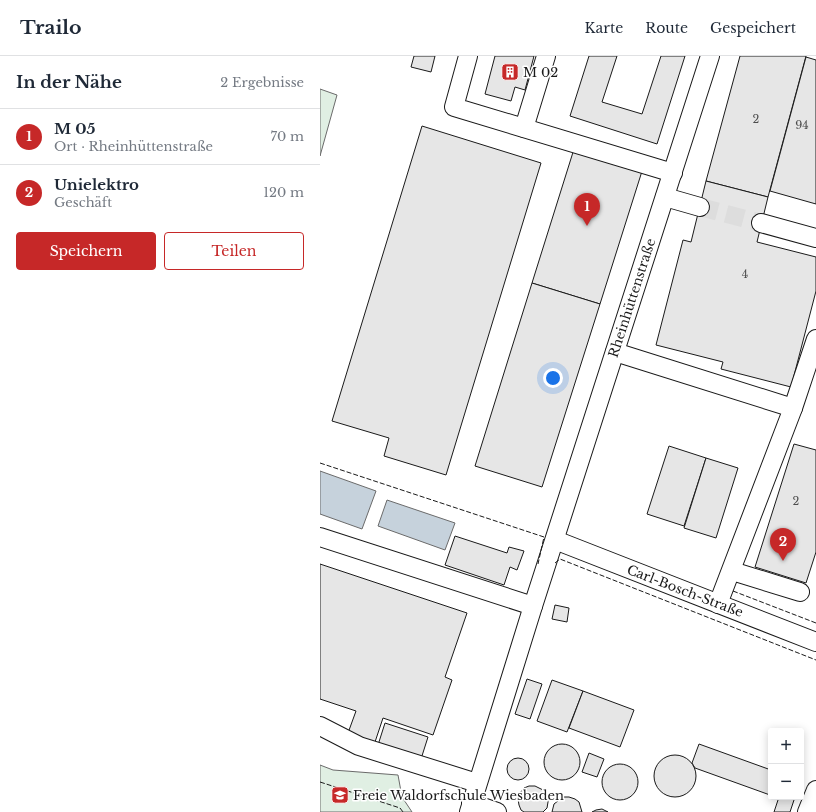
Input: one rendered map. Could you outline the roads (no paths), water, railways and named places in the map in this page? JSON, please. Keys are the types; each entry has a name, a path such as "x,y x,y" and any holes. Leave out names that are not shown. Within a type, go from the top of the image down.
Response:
{"street":[{"path":"468,56 454,107 673,173"},
{"path":"524,128 546,56"},
{"name":"Rheinhüttenstraße","path":"470,808 533,606 710,56"},
{"path":"665,197 700,207"},
{"path":"761,223 816,238"},
{"path":"718,604 732,571 793,408 816,339"},
{"path":"615,352 793,408"},
{"path":"320,537 533,606"},
{"name":"Carl-Bosch-Straße","path":"555,540 816,642"},
{"path":"732,571 800,592"},
{"path":"320,726 359,746 478,783"},
{"path":"807,812 816,790"},
{"path":"470,808 497,812"}],"tunnel":[{"path":"700,207 761,223"}],"place":[{"name":"M 02","path":"510,72"},
{"name":"M 05","path":"587,226"},
{"name":"Unielektro","path":"783,561"},
{"name":"Freie Waldorfschule Wiesbaden","path":"340,795"}]}
